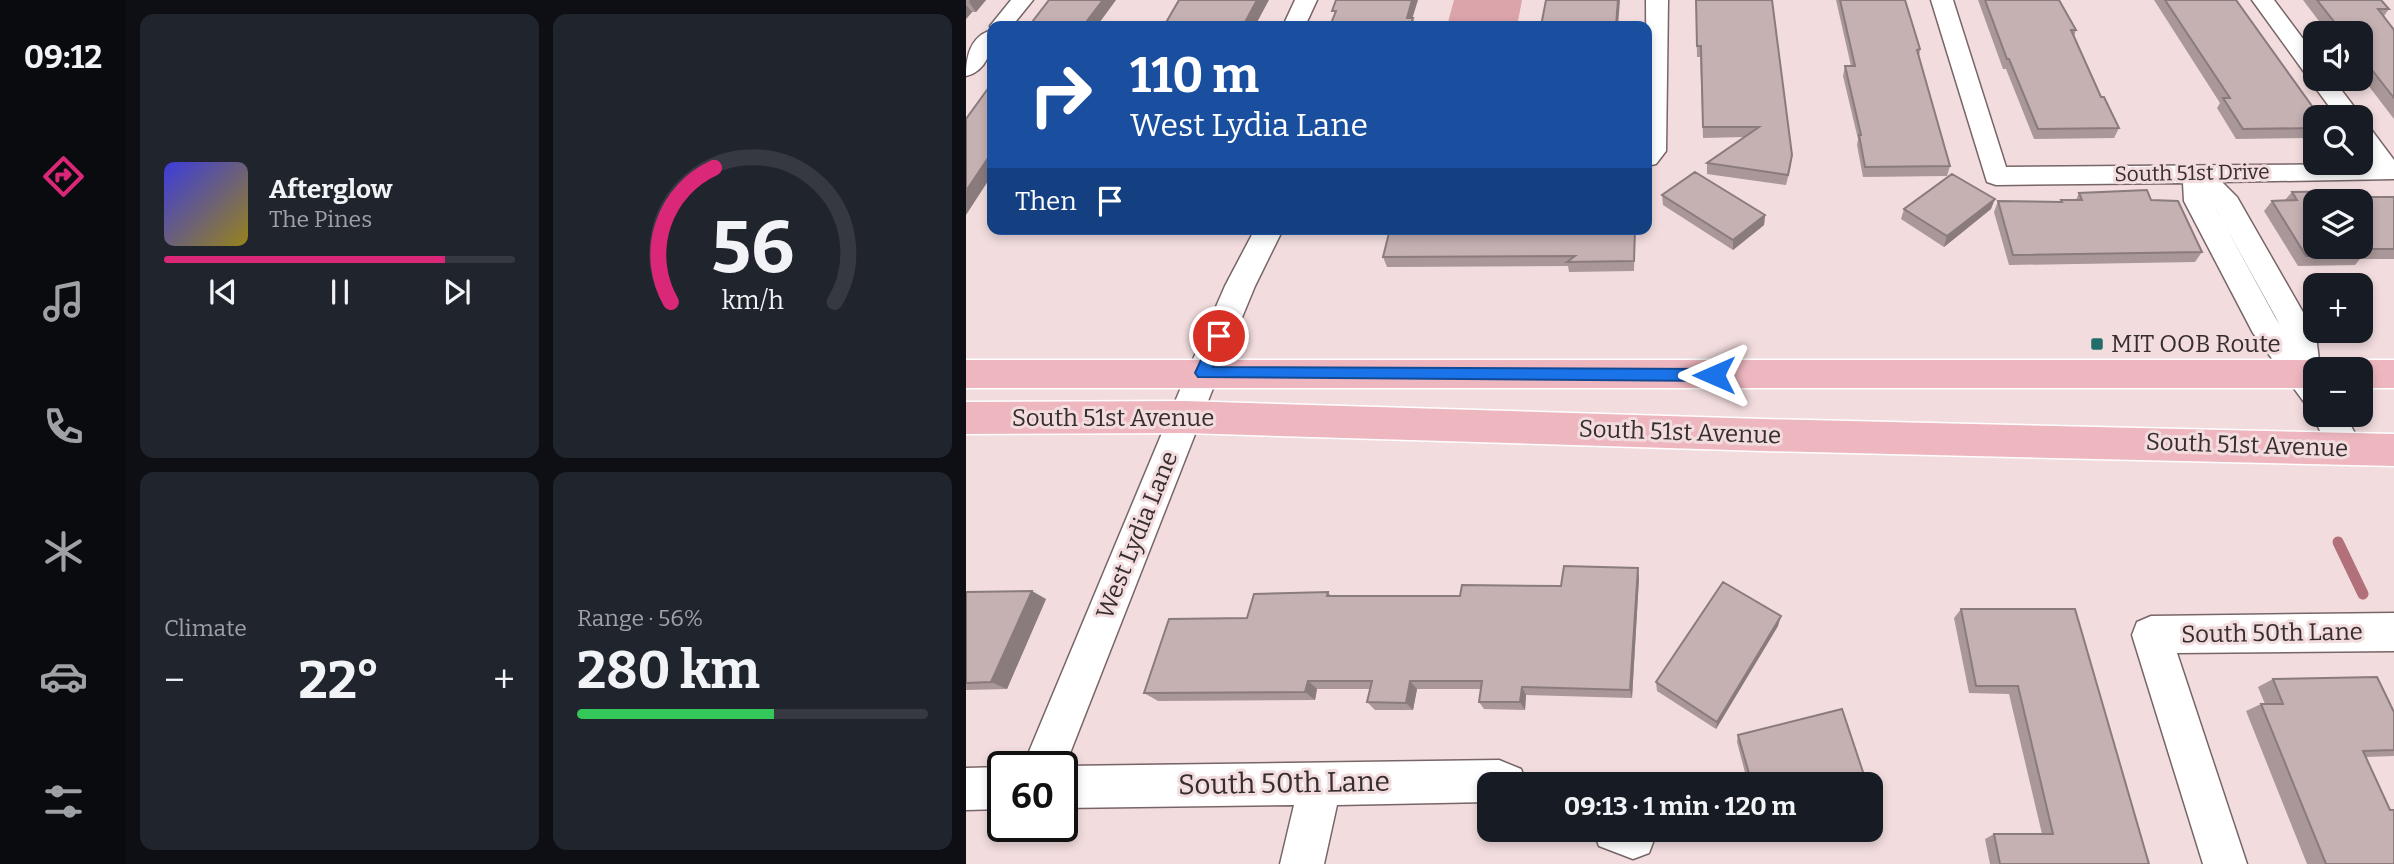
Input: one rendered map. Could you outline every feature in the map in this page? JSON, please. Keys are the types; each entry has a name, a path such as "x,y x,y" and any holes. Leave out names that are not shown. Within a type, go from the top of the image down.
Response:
{"main road":[{"name":"South 51st Avenue","path":"966,374 1203,373 2303,381"},
{"path":"2373,374 2394,374"},
{"name":"South 51st Avenue","path":"966,418 1185,417 1763,435 2394,450"}],"street":[{"path":"1005,21 1022,0"},
{"path":"1296,21 1306,0"},
{"path":"1652,152 1657,0"},
{"name":"South 51st Drive","path":"1942,0 1996,176 2303,172"},
{"path":"2263,0 2303,55"},
{"path":"966,69 987,43"},
{"name":"South 51st Drive","path":"2373,150 2389,172 2373,172"},
{"path":"2196,173 2198,201 2257,312 2271,337 2303,371"},
{"name":"West Lydia Lane","path":"1050,751 1203,373 1240,286 1266,235"},
{"path":"2335,427 2346,448"},
{"name":"South 50th Lane","path":"2225,864 2151,635 2394,632"},
{"name":"South 50th Lane","path":"1078,787 1477,781"},
{"path":"1302,864 1321,782"},
{"path":"966,789 987,788"}],"shaded area":[{"path":"1454,0 1522,0 1518,21 1448,21"}],"building":[{"path":"1049,0 1103,0 1087,21 1033,21"},
{"path":"1179,0 1257,0 1246,21 1167,21"},
{"path":"1336,0 1412,0 1407,18 1413,18 1412,21 1332,21 1336,11 1332,11"},
{"path":"1546,0 1618,0 1616,21 1542,21"},
{"path":"1696,0 1772,0 1792,155 1788,175 1707,163 1759,127 1703,127 1701,46 1697,46"},
{"path":"1840,0 1905,0 1950,166 1865,167 1861,135 1845,66 1855,66"},
{"path":"1985,0 2059,0 2076,30 2071,30 2101,97 2104,97 2119,128 2038,129"},
{"path":"2165,0 2236,0 2311,105 2303,105 2303,128 2243,129 2223,98 2230,98"},
{"path":"2317,0 2381,0 2389,9 2378,9 2394,30 2394,98 2373,71 2373,21 2334,21"},
{"path":"987,90 987,160 966,191 966,119"},
{"path":"1695,172 1765,215 1733,240 1662,195"},
{"path":"1952,174 1995,199 1947,236 1904,209"},
{"path":"2147,190 2151,200 2178,201 2202,252 2013,255 1998,201 2062,202 2061,200 2082,200 2079,193"},
{"path":"2292,192 2303,192 2303,251 2272,201 2297,200"},
{"path":"2373,197 2394,197 2394,249 2373,249"},
{"path":"1388,235 1635,235 1634,261 1567,262 1575,256 1383,257"},
{"path":"1564,566 1638,568 1630,690 1522,687 1520,702 1479,702 1482,681 1410,681 1406,703 1367,702 1372,681 1308,681 1305,692 1144,693 1169,619 1247,618 1254,594 1328,592 1327,596 1460,596 1462,585 1561,586"},
{"path":"1723,582 1781,616 1717,722 1656,682"},
{"path":"1032,591 991,682 966,683 966,592"},
{"path":"1961,609 2075,609 2149,864 2000,864 1994,834 2053,834 2018,686 1976,686"},
{"path":"2377,677 2394,712 2394,750 2363,751 2390,810 2394,810 2394,864 2326,864 2261,704 2283,704 2273,679"},
{"path":"1842,709 1863,772 1749,772 1738,735"}],"waterway":[{"path":"2338,542 2363,594"}],"place":[{"name":"MIT OOB Route","path":"2097,344"}],"route":[{"path":"1219,336 1203,373 1714,375"}]}
